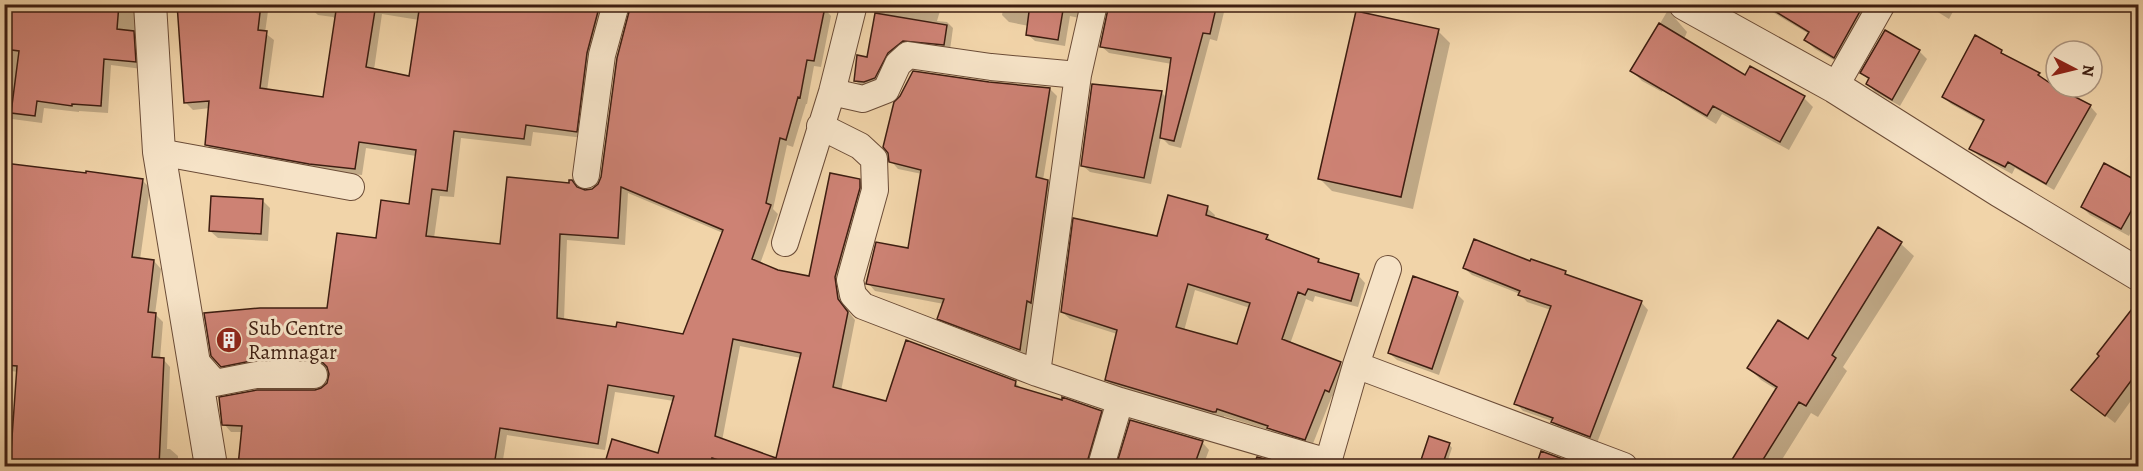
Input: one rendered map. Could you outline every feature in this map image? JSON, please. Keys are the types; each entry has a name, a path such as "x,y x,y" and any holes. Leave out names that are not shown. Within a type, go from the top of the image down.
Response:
{"street":[{"path":"150,4 159,152 211,466"},
{"path":"586,175 602,54 616,4"},
{"path":"785,243 832,92 854,4"},
{"path":"1037,373 1078,75 1094,4"},
{"path":"1685,4 1835,87 2000,191 2139,274"},
{"path":"1835,87 1882,4"},
{"path":"832,92 863,99 886,90 898,64 908,55 991,67 1078,75"},
{"path":"820,126 860,146 874,159 875,190 850,280 854,295 863,306 1037,373 1120,401 1328,464 1356,365 1388,269"},
{"path":"159,152 351,187"},
{"path":"193,358 215,383 256,375 315,375"},
{"path":"1356,365 1624,466"},
{"path":"1101,466 1120,401"}],"building":[{"path":"4,4 119,4 117,29 134,31 136,62 104,59 101,106 72,104 72,106 37,101 35,116 11,113 19,51 4,49"},
{"path":"177,4 261,4 258,30 267,31 260,88 323,97 337,4 376,4 366,67 409,76 420,4 600,4 587,53 577,132 526,125 524,139 454,131 447,191 432,189 426,236 500,244 507,177 569,183 569,180 572,180 577,187 585,190 592,189 598,184 601,177 617,58 631,4 813,4 825,7 814,61 807,60 800,98 798,97 786,140 780,138 766,203 771,205 752,259 778,270 809,276 830,173 860,179 860,188 835,277 838,299 848,312 833,387 886,401 906,340 1016,381 1015,386 1062,400 1062,397 1102,411 1086,466 737,466 712,458 710,466 604,466 612,439 658,453 674,396 608,385 598,444 500,428 494,466 238,466 242,426 222,425 219,397 257,390 315,390 327,383 329,374 322,362 314,360 256,360 221,367 211,356 204,313 260,308 327,308 337,233 376,238 381,200 409,204 416,150 359,142 355,169 309,164 205,145 209,101 184,103","holes":["621,187 723,230 683,334 617,322 616,327 557,318 560,234 618,238","733,339 801,353 776,458 715,436"]},
{"path":"1030,4 1064,4 1058,40 1026,35"},
{"path":"1109,4 1217,4 1210,34 1203,33 1174,141 1160,138 1171,58 1100,47"},
{"path":"1763,4 1864,4 1834,58 1804,40 1809,32"},
{"path":"1356,11 1439,29 1401,197 1318,179"},
{"path":"875,13 947,25 944,45 903,41 888,53 875,78 864,82 854,81 857,55 867,57"},
{"path":"1659,23 1745,75 1750,66 1805,96 1780,142 1713,106 1707,116 1630,71"},
{"path":"1885,30 1920,50 1892,100 1866,84 1869,78 1860,73"},
{"path":"1975,35 2002,50 2001,53 2040,73 2038,75 2044,79 2044,99 2079,99 2091,105 2046,184 2008,162 2005,167 1969,149 1984,120 1942,97"},
{"path":"913,71 1050,88 1036,177 1048,180 1031,303 1027,301 1020,350 937,319 944,299 866,284 876,242 908,248 921,170 889,162 888,153 883,147 894,102 900,96"},
{"path":"1092,84 1162,91 1144,178 1081,166"},
{"path":"4,163 143,179 132,257 154,260 148,312 156,313 152,357 164,358 159,466 10,466 17,366 4,365"},
{"path":"2104,163 2139,182 2139,197 2121,229 2081,207"},
{"path":"1168,195 1208,206 1206,215 1268,235 1266,239 1319,259 1318,262 1359,274 1351,301 1308,289 1305,295 1298,292 1282,339 1341,362 1329,392 1325,390 1305,440 1217,409 1213,412 1105,380 1117,330 1061,312 1073,218 1157,236","holes":["1188,284 1250,303 1237,344 1176,327"]},
{"path":"211,196 263,199 261,234 209,231"},
{"path":"1878,227 1902,242 1832,355 1836,358 1806,406 1799,402 1759,466 1728,466 1777,387 1747,368 1778,320 1808,339"},
{"path":"1474,239 1530,261 1531,259 1566,271 1565,274 1642,301 1590,437 1551,422 1553,418 1514,404 1551,306 1518,295 1520,291 1463,268"},
{"path":"1413,276 1458,292 1432,369 1388,353"},
{"path":"2139,300 2139,370 2105,416 2071,390 2099,356 2097,354"},
{"path":"1130,420 1203,441 1194,466 1116,466"},
{"path":"1429,436 1450,443 1442,466 1419,466"},
{"path":"1541,451 1579,465 1579,466 1536,466"},
{"path":"1257,457 1290,466 1253,466"}],"place":[{"name":"Sub Centre Ramnagar","path":"229,340"}]}
